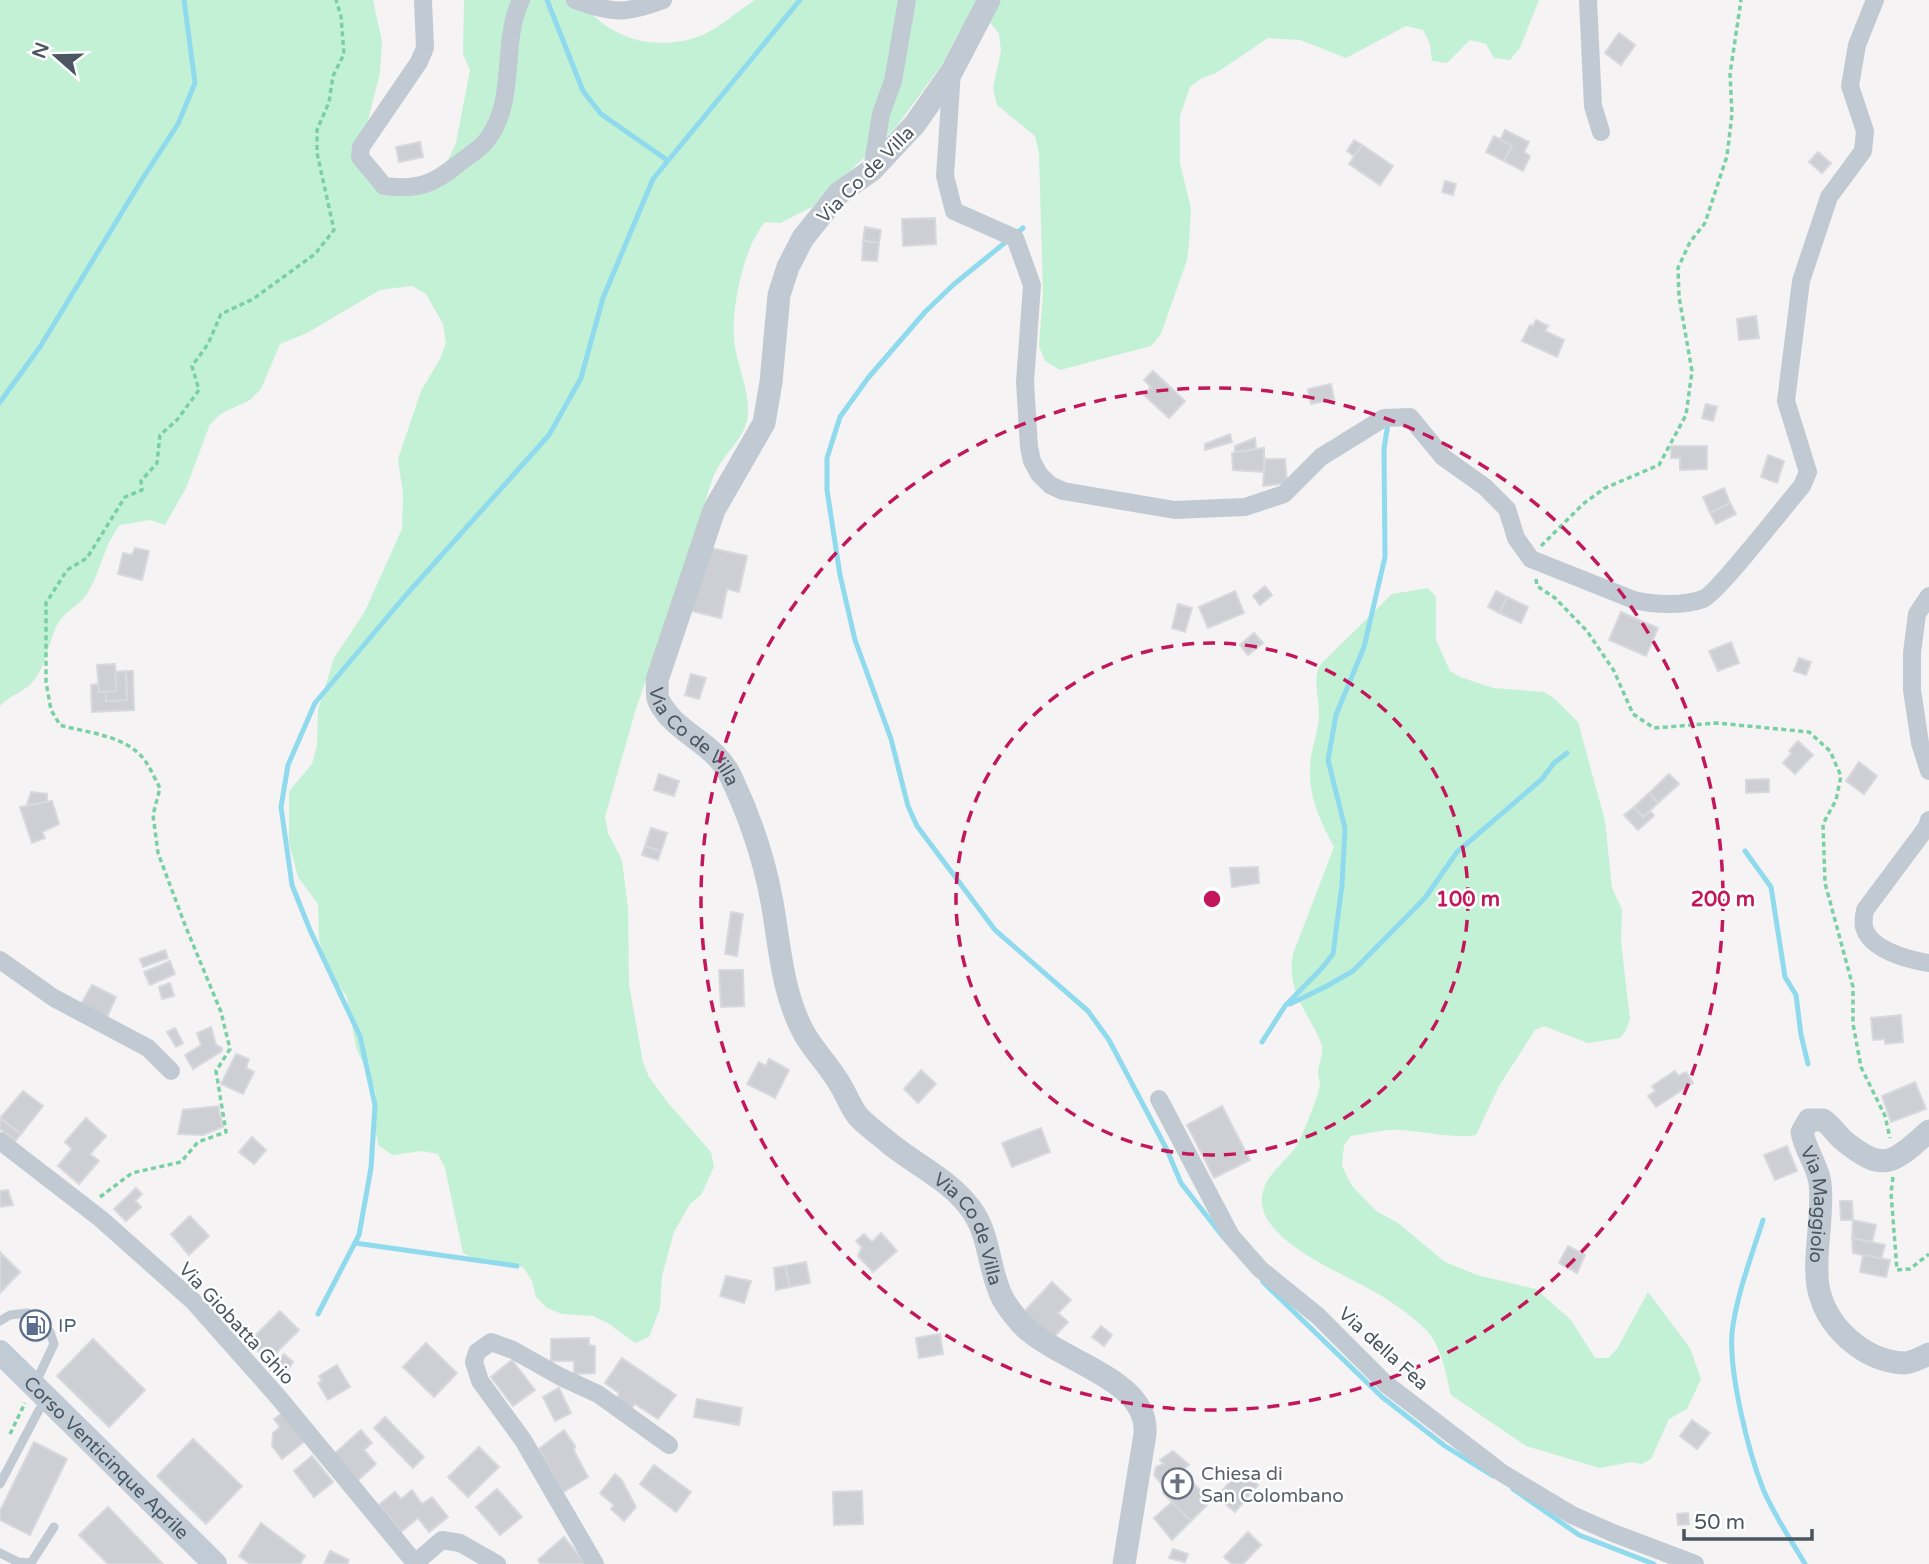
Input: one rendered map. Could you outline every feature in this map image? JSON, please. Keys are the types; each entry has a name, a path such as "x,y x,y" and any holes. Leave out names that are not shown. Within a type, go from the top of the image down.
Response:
{"main road":[{"name":"Corso Venticinque Aprile","path":"0,1352 206,1560"}],"street":[{"path":"423,0 425,48 419,62 361,147 360,158 384,186 405,188 429,185 448,173 486,141 502,111 512,29 520,0"},
{"path":"575,0 606,11 634,11 663,0"},
{"path":"872,170 881,114 893,82 908,0"},
{"name":"Via Co de Villa","path":"989,0 951,71 915,124 872,170 839,194 803,237 788,267 779,295 771,382 764,423 714,510 657,680 658,700 674,721 720,757 730,774 756,837 772,902 782,974 805,1034 838,1080 858,1115 891,1144 941,1179 970,1207 980,1223 1002,1297 1027,1331 1050,1348 1074,1358 1132,1395 1141,1408 1146,1420 1145,1434 1124,1564"},
{"path":"1588,0 1594,106 1601,132"},
{"path":"951,71 945,176 954,211 1015,238 1032,285 1025,382 1029,446 1036,468 1050,485 1063,491 1175,510 1245,507 1283,494 1321,457 1384,418 1410,417 1443,457 1485,486 1507,509 1516,538 1536,552 1645,603 1679,603 1706,598 1802,486 1808,472 1786,401 1801,281 1829,197 1863,151 1865,131 1850,86 1857,45 1875,0"},
{"path":"1929,596 1917,614 1912,653 1912,690 1920,743 1929,771"},
{"path":"1929,820 1927,827 1865,910 1864,926 1872,941 1905,959 1929,962"},
{"path":"0,960 54,998 148,1048 171,1071"},
{"name":"Via della Fea","path":"1159,1099 1231,1236 1260,1269 1318,1316 1386,1384 1503,1473 1572,1515 1695,1564"},
{"name":"Via Maggiolo","path":"1894,1159 1871,1160 1842,1139 1823,1120 1814,1118 1805,1123 1803,1137 1820,1181 1818,1285 1836,1324 1856,1347 1906,1363 1929,1354"},
{"path":"1894,1159 1929,1131"},
{"name":"Via Giobatta Ghio","path":"0,1141 85,1207 192,1301 279,1398 416,1563"},
{"path":"595,1564 523,1440 480,1381 474,1362 477,1352 491,1342 513,1350 598,1394 669,1445"},
{"path":"416,1563 442,1540 460,1543 497,1564"}],"lane":[{"path":"0,1321 10,1315 28,1312 50,1332 54,1344 38,1410 0,1484"},
{"path":"0,1553 18,1562 31,1563 54,1527"}],"path":[{"path":"85,1207 132,1173 181,1162 198,1142 226,1132 216,1071 230,1049 221,1012 158,853 153,815 160,788 143,758 128,747 95,732 60,725 51,710 46,682 46,603 67,570 87,558 125,497 142,490 141,481 157,463 160,435 177,420 199,390 192,366 208,344 221,314 253,299 315,254 334,230 317,153 317,130 329,102 333,76 344,54 341,16 336,0"},
{"path":"1741,0 1730,74 1732,114 1727,156 1705,223 1690,242 1678,268 1679,297 1692,371 1686,415 1660,465 1605,488 1583,504 1536,552 1537,586 1555,598 1587,631 1614,671 1633,714 1654,729 1717,723 1809,732 1830,751 1841,776 1836,800 1823,824 1825,883 1853,987 1853,1024 1861,1067 1885,1116 1894,1159 1891,1193 1897,1270 1910,1269 1929,1254"},
{"path":"6,1442 41,1393"}],"green space":[{"path":"0,0 373,0 382,41 380,73 364,136 365,153 386,180 420,181 448,160 456,143 470,70 463,54 464,0 595,0 593,15 620,34 650,42 667,43 683,41 714,29 755,0 1539,0 1520,48 1510,60 1494,58 1486,44 1470,40 1447,63 1432,61 1430,44 1423,30 1406,26 1346,58 1300,40 1268,38 1190,87 1180,116 1180,163 1191,209 1187,260 1161,334 1151,346 1060,370 1045,361 1039,346 1043,293 1039,153 1035,136 997,105 993,88 1001,51 999,34 989,21 959,32 943,63 896,127 812,207 780,223 765,222 745,261 735,311 734,339 747,394 747,421 712,480 635,712 605,817 608,833 622,860 628,908 629,985 643,1062 649,1077 668,1103 711,1152 714,1167 701,1195 690,1204 674,1232 662,1276 660,1308 649,1337 635,1343 608,1323 593,1316 562,1314 547,1308 536,1297 532,1281 523,1267 477,1260 463,1253 445,1168 438,1154 422,1151 393,1155 379,1146 375,1130 376,1093 356,1047 347,997 327,969 319,939 318,904 298,877 289,843 289,791 312,764 317,746 318,710 334,658 364,613 402,529 403,494 398,459 421,391 446,343 443,324 426,294 412,286 380,290 307,333 280,344 261,389 250,400 222,413 210,424 186,488 165,525 150,520 120,525 87,594 57,625 38,674 27,688 0,706"},
{"path":"1428,588 1436,597 1436,640 1450,671 1493,688 1544,692 1554,698 1578,722 1605,821 1612,888 1622,909 1621,942 1630,1019 1620,1038 1588,1043 1544,1026 1535,1030 1499,1086 1476,1135 1394,1130 1351,1136 1344,1145 1342,1166 1352,1186 1376,1211 1398,1223 1445,1262 1477,1275 1536,1289 1571,1320 1595,1358 1608,1358 1617,1349 1648,1292 1690,1348 1701,1379 1687,1409 1669,1419 1651,1459 1642,1464 1631,1462 1600,1468 1526,1446 1451,1395 1439,1350 1417,1322 1384,1298 1304,1253 1273,1227 1264,1212 1262,1197 1267,1181 1297,1145 1320,1085 1318,1074 1322,1047 1295,990 1292,967 1293,954 1334,847 1317,810 1310,780 1310,762 1319,721 1317,672 1319,666 1392,594"}],"building":[{"path":"1619,33 1635,45 1621,65 1605,53"},
{"path":"1505,130 1529,142 1524,152 1530,156 1523,171 1504,161 1512,146 1500,140"},
{"path":"1494,136 1512,146 1504,161 1486,152"},
{"path":"1354,140 1362,145 1354,156 1347,151"},
{"path":"420,142 423,157 399,162 396,147"},
{"path":"1362,145 1393,166 1380,185 1349,164"},
{"path":"1818,152 1831,163 1822,173 1809,162"},
{"path":"1445,181 1456,184 1453,195 1442,192"},
{"path":"935,218 936,244 903,246 902,219"},
{"path":"865,227 881,230 879,243 863,241"},
{"path":"863,241 879,243 877,261 862,260"},
{"path":"1756,316 1759,338 1739,340 1737,319"},
{"path":"1536,320 1548,326 1545,331 1564,340 1557,357 1522,341 1530,325 1533,326"},
{"path":"1153,371 1185,401 1169,418 1144,395 1151,387 1144,380"},
{"path":"1331,384 1334,399 1311,404 1308,389"},
{"path":"1706,404 1717,407 1713,421 1702,418"},
{"path":"1230,434 1232,442 1205,450 1205,444"},
{"path":"1255,438 1256,449 1235,452 1235,446"},
{"path":"1671,446 1707,446 1707,469 1680,470 1680,458 1671,458"},
{"path":"1264,448 1264,472 1233,470 1232,453"},
{"path":"1768,455 1784,461 1777,483 1761,477"},
{"path":"1265,459 1285,459 1287,483 1263,486"},
{"path":"1724,488 1730,503 1710,513 1703,497"},
{"path":"1730,503 1736,514 1716,524 1710,513"},
{"path":"706,547 747,556 739,592 727,589 721,618 691,611"},
{"path":"135,548 149,551 142,580 118,574 123,553 132,555"},
{"path":"1265,586 1272,595 1260,605 1253,596"},
{"path":"1235,591 1244,613 1208,628 1199,607"},
{"path":"1496,591 1507,597 1499,613 1488,607"},
{"path":"1507,597 1528,607 1521,623 1499,613"},
{"path":"1178,604 1192,608 1185,632 1172,628"},
{"path":"1621,612 1658,628 1646,656 1609,640"},
{"path":"1254,633 1263,643 1248,655 1240,645"},
{"path":"1731,642 1739,663 1718,671 1709,651"},
{"path":"1799,658 1811,662 1806,675 1794,671"},
{"path":"115,664 117,691 99,692 97,665"},
{"path":"126,671 133,671 134,710 92,712 91,685 98,684 99,692 106,692 106,701 127,700"},
{"path":"126,671 127,700 106,701 106,692 117,691 115,672"},
{"path":"691,674 706,678 699,699 685,695"},
{"path":"1798,741 1813,755 1795,774 1783,763"},
{"path":"1859,762 1877,776 1864,794 1846,781"},
{"path":"659,774 679,781 674,796 654,790"},
{"path":"1669,774 1679,784 1658,803 1649,793"},
{"path":"1769,779 1769,792 1746,793 1746,780"},
{"path":"31,792 47,794 47,802 27,805"},
{"path":"1649,793 1658,803 1643,817 1634,807"},
{"path":"52,801 59,824 42,832 45,838 32,843 20,807"},
{"path":"1634,807 1643,817 1650,811 1654,816 1638,830 1624,815"},
{"path":"651,828 667,833 661,851 645,846"},
{"path":"645,846 661,851 658,860 642,855"},
{"path":"1258,867 1259,883 1232,887 1230,868"},
{"path":"731,912 743,914 737,956 725,954"},
{"path":"165,950 168,958 143,967 140,959"},
{"path":"170,961 175,974 150,985 144,972"},
{"path":"719,970 743,970 744,1006 721,1007"},
{"path":"170,983 174,996 162,999 159,987"},
{"path":"92,985 116,997 107,1017 81,1004"},
{"path":"1901,1015 1903,1042 1885,1044 1885,1039 1873,1040 1871,1018"},
{"path":"211,1027 216,1045 222,1048 222,1051 193,1069 185,1055 201,1045 197,1033"},
{"path":"175,1028 183,1043 176,1047 167,1032"},
{"path":"236,1054 249,1059 246,1068 254,1072 243,1094 221,1084"},
{"path":"769,1059 789,1070 775,1098 747,1084 759,1062 766,1066"},
{"path":"921,1070 936,1084 918,1103 904,1089"},
{"path":"1675,1071 1678,1076 1686,1072 1693,1083 1656,1107 1648,1096 1655,1091 1652,1086"},
{"path":"1915,1082 1926,1109 1891,1122 1882,1096"},
{"path":"23,1091 43,1106 21,1134 0,1118"},
{"path":"218,1106 223,1127 203,1135 178,1134 183,1110"},
{"path":"1222,1106 1250,1160 1214,1178 1187,1125"},
{"path":"0,1118 21,1134 15,1141 0,1129"},
{"path":"86,1118 106,1136 90,1154 99,1161 79,1184 58,1166 72,1149 65,1142"},
{"path":"1041,1128 1050,1152 1012,1167 1002,1143"},
{"path":"252,1137 266,1150 254,1164 239,1152"},
{"path":"1787,1146 1797,1171 1775,1180 1764,1155"},
{"path":"136,1188 142,1194 135,1201 141,1207 126,1221 114,1209"},
{"path":"8,1190 13,1205 0,1207 0,1191"},
{"path":"1840,1201 1852,1201 1853,1220 1841,1220"},
{"path":"190,1216 209,1236 189,1255 171,1234"},
{"path":"1853,1220 1876,1225 1872,1242 1852,1238"},
{"path":"881,1233 897,1251 873,1272 858,1256 862,1247 856,1241 864,1234 872,1242"},
{"path":"1852,1238 1885,1245 1881,1259 1853,1253"},
{"path":"1568,1246 1585,1255 1577,1273 1559,1263"},
{"path":"0,1252 20,1272 0,1293"},
{"path":"1863,1255 1890,1260 1886,1277 1860,1272"},
{"path":"806,1262 810,1283 790,1287 785,1266"},
{"path":"785,1266 790,1287 776,1290 774,1268"},
{"path":"726,1276 751,1281 744,1303 720,1296"},
{"path":"1052,1282 1071,1300 1058,1313 1068,1322 1050,1341 1021,1315"},
{"path":"280,1311 299,1330 268,1361 249,1342"},
{"path":"1101,1326 1112,1335 1104,1346 1092,1337"},
{"path":"940,1334 943,1354 919,1358 916,1338"},
{"path":"589,1338 589,1345 595,1346 595,1373 574,1374 574,1361 551,1361 551,1339"},
{"path":"93,1339 145,1390 109,1427 57,1376"},
{"path":"426,1343 457,1373 434,1397 403,1367"},
{"path":"284,1354 293,1362 281,1381 269,1369"},
{"path":"622,1358 676,1395 658,1419 635,1404 631,1409 617,1399 619,1393 605,1383"},
{"path":"512,1360 535,1390 513,1406 491,1377"},
{"path":"337,1365 350,1387 328,1400 318,1383 322,1381 319,1376"},
{"path":"559,1388 571,1413 555,1421 543,1397"},
{"path":"697,1399 742,1408 739,1425 694,1417"},
{"path":"284,1412 306,1440 282,1459 272,1446 273,1433 280,1427 274,1419"},
{"path":"385,1417 424,1457 413,1468 374,1428"},
{"path":"1692,1420 1710,1433 1697,1449 1680,1436"},
{"path":"361,1430 372,1443 364,1450 376,1464 357,1481 333,1455"},
{"path":"564,1430 575,1446 574,1451 588,1477 563,1492 539,1449"},
{"path":"193,1439 242,1486 206,1524 157,1476"},
{"path":"34,1442 67,1459 30,1535 0,1520 0,1511"},
{"path":"479,1447 499,1467 468,1497 448,1477"},
{"name":"Chiesa di San Colombano","path":"1173,1451 1189,1465 1181,1471 1177,1467 1171,1472 1177,1479 1183,1473 1211,1501 1191,1521 1163,1493 1166,1489 1154,1475 1156,1467 1164,1464 1160,1460"},
{"path":"312,1456 333,1482 314,1497 294,1471"},
{"path":"654,1465 691,1492 676,1512 640,1484"},
{"path":"1240,1470 1258,1485 1235,1512 1217,1497"},
{"path":"615,1474 621,1479 636,1507 624,1521 611,1509 614,1505 600,1493"},
{"path":"497,1489 522,1517 500,1535 476,1507"},
{"path":"412,1490 422,1504 432,1497 448,1517 429,1532 418,1518 401,1532 379,1505 395,1492 401,1499"},
{"path":"862,1491 863,1524 834,1525 833,1492"},
{"path":"1172,1502 1191,1521 1172,1540 1154,1518"},
{"path":"108,1507 163,1564 108,1564 79,1535"},
{"path":"1688,1513 1689,1524 1678,1525 1677,1514"},
{"path":"261,1523 305,1556 300,1564 250,1564 239,1556"},
{"path":"1248,1532 1261,1545 1243,1564 1232,1564 1224,1557"},
{"path":"564,1537 586,1564 541,1564 538,1560"},
{"path":"1173,1549 1188,1554 1185,1562 1169,1558"},
{"path":"330,1551 349,1560 347,1564 324,1564"}],"waterway":[{"path":"0,402 40,347 178,124 195,83 184,0"},
{"path":"547,0 583,91 601,114 667,160"},
{"path":"318,1314 359,1235 371,1168 375,1105 360,1036 292,885 281,807 288,765 315,703 406,595 549,435 581,378 603,298 653,179 800,0"},
{"path":"1023,228 953,285 925,312 868,378 840,417 827,458 827,490 840,575 855,640 891,739 908,806 917,826 995,930 1088,1011 1109,1040 1167,1150 1181,1183 1224,1238"},
{"path":"1262,1042 1285,1006 1333,954 1342,885 1345,828 1328,760 1336,715 1364,647 1385,557 1384,449 1388,423"},
{"path":"1290,1004 1353,971 1425,898 1457,852 1542,779 1554,763 1567,753"},
{"path":"1745,851 1771,887 1785,977 1796,995 1808,1064"},
{"path":"1763,1220 1734,1319 1733,1369 1751,1454 1763,1489 1805,1564"},
{"path":"355,1243 517,1266"},
{"path":"1263,1282 1382,1397 1445,1446 1493,1476"},
{"path":"1513,1489 1579,1535 1654,1564"}],"place":[{"name":"IP","path":"35,1325"},
{"name":"Chiesa di San Colombano","path":"1178,1484"}]}
